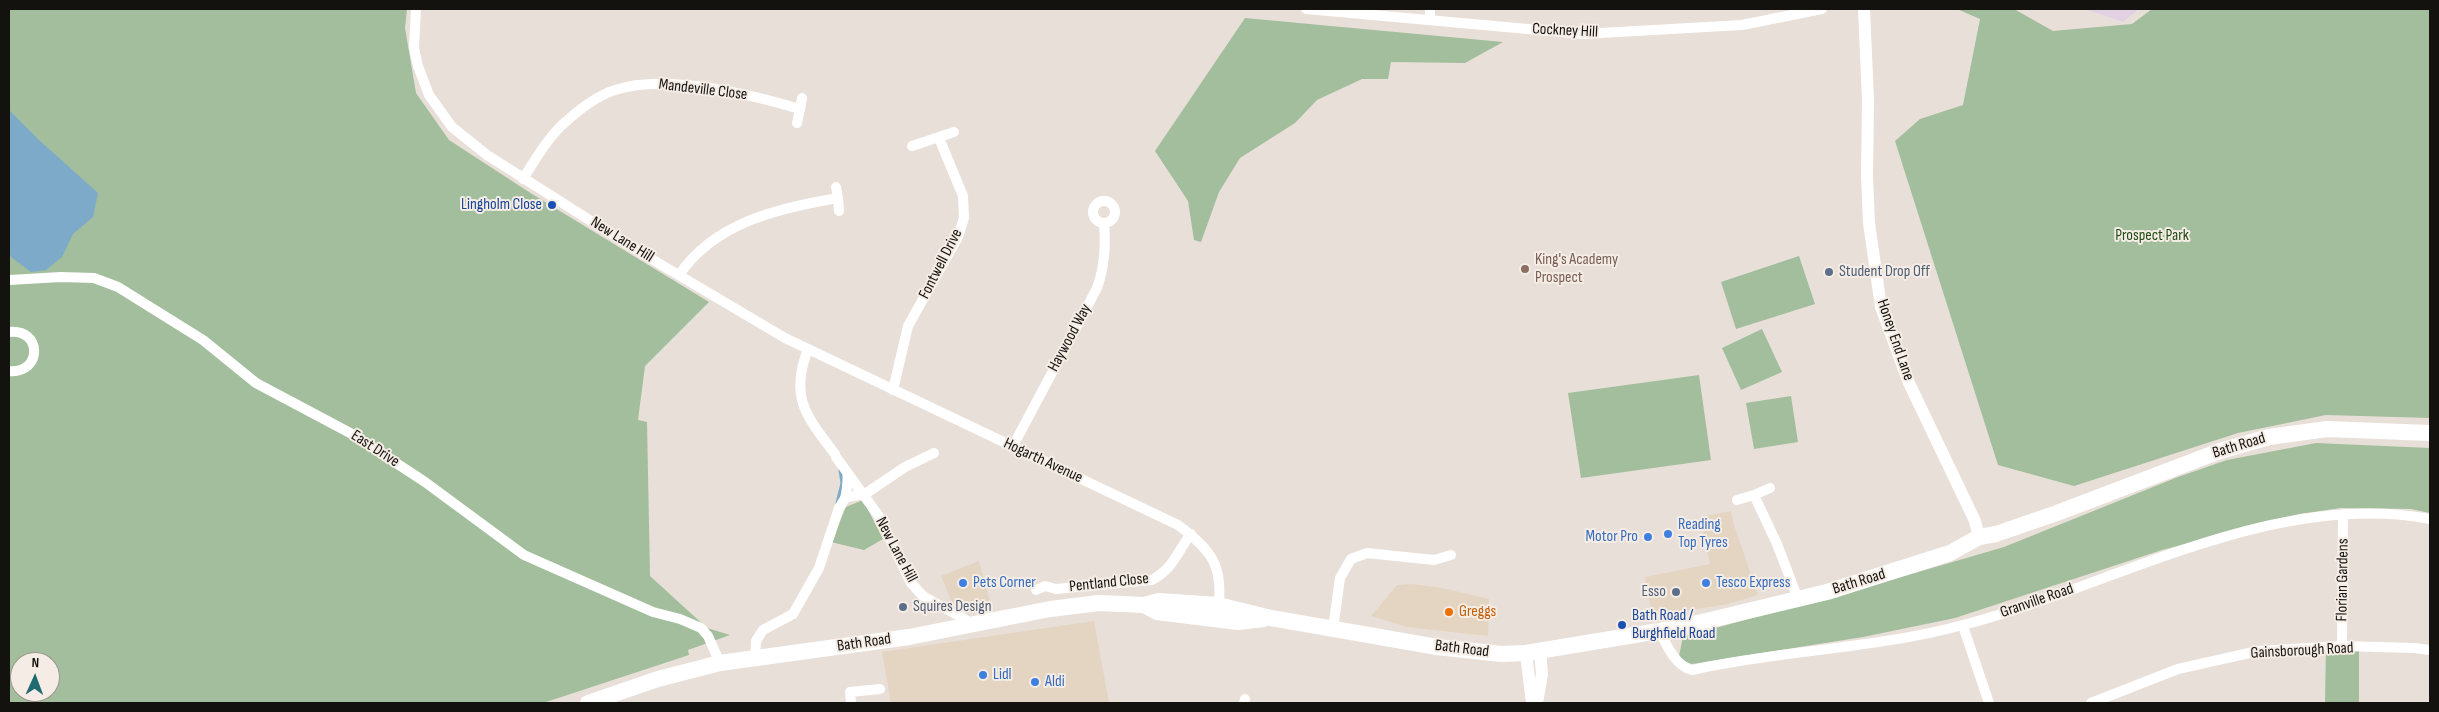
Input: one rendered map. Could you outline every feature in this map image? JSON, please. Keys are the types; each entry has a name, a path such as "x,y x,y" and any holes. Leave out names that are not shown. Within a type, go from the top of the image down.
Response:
{"main road":[{"name":"Bath Road","path":"588,703 658,679 720,663 884,641 1071,606 1117,603 1144,605 1157,612 1218,612 1252,622 1271,618 1464,651 1501,654 1533,652 1662,636 1798,599 1950,553 1978,537 1996,534 2057,513 2220,451 2269,437 2327,429 2430,433"}],"street":[{"name":"New Lane Hill","path":"416,9 414,48 418,66 429,95 452,128 524,179 679,276 808,350 802,364 800,389 802,404 808,418 848,475 865,494 878,515 911,583 923,596 966,620 971,626"},
{"name":"Cockney Hill","path":"1306,9 1430,14 1583,34 1742,25 1822,9"},
{"name":"Honey End Lane","path":"1864,9 1868,100 1867,176 1869,223 1881,307 1909,383 1976,521 1978,537"},
{"name":"Mandeville Close","path":"524,179 547,142 560,127 588,105 615,90 654,82 744,93 801,104 797,123"},
{"path":"912,146 954,132"},
{"name":"Fontwell Drive","path":"893,390 908,326 958,237 964,218 963,196 939,138"},
{"path":"679,276 691,261 729,230 750,219 837,192 839,211"},
{"name":"Haywood Way","path":"1013,446 1097,288 1106,245 1104,223"},
{"name":"East Drive","path":"9,280 61,277 94,278 118,287 203,340 256,383 352,434 425,482 524,555 653,612 680,619 701,628 712,644 720,663"},
{"path":"9,329 28,337 32,342 34,355 32,362 22,370 9,371"},
{"name":"Hogarth Avenue","path":"808,350 1159,515 1191,534 1214,561 1218,571 1220,580 1218,612"},
{"path":"846,497 865,494 904,467 934,453"},
{"path":"755,657 756,641 763,630 793,614 819,568 839,508 846,497 848,475"},
{"path":"1737,500 1770,488"},
{"path":"1754,495 1798,599"},
{"name":"Granville Road","path":"1662,636 1680,664 1684,668 1692,670 1762,657 1869,645 1963,626 2200,545 2295,520 2343,514 2410,515 2430,519"},
{"name":"Florian Gardens","path":"2342,646 2343,514"},
{"name":"Pentland Close","path":"1036,590 1045,586 1056,589 1110,586 1152,580 1165,572 1175,561 1191,534"},
{"path":"1333,629 1340,578 1351,560 1367,553 1434,560 1451,555"},
{"path":"1963,626 1989,703"},
{"name":"Gainsborough Road","path":"2092,703 2178,668 2258,651 2342,646 2430,650"},
{"path":"1532,703 1533,652"},
{"path":"1533,652 1542,674 1537,703"},
{"path":"851,703 850,692 880,689"}],"shaded area":[{"path":"2084,9 2139,9 2123,22"},
{"path":"1731,511 1758,595 1728,604 1652,616 1645,577 1710,564 1700,517"},
{"path":"979,561 991,605 956,613 941,576"},
{"path":"1412,584 1442,588 1489,599 1488,636 1407,627 1371,616 1397,585"},
{"path":"1094,621 1109,703 891,703 882,652"}],"green space":[{"path":"9,9 407,9 405,28 416,93 449,140 532,194 709,302 645,366 638,420 647,422 650,576 707,628 730,635 688,650 689,655 543,703 9,703"},
{"name":"Prospect Park","path":"1957,9 2014,9 2053,31 2132,24 2152,9 2430,9 2430,418 2326,415 2238,433 2074,486 1998,465 1895,141 1920,119 1963,105 1980,19"},
{"path":"1245,18 1503,42 1465,63 1391,62 1388,79 1362,79 1317,100 1295,123 1240,158 1219,192 1201,242 1194,240 1188,201 1155,151"},
{"path":"1799,256 1815,304 1736,329 1721,282"},
{"path":"1762,329 1782,372 1741,390 1722,348"},
{"path":"1699,375 1711,460 1581,478 1568,393"},
{"path":"1791,396 1798,442 1754,449 1746,403"},
{"path":"2316,443 2430,448 2430,513 2411,509 2341,508 2299,514 2162,550 1955,618 1863,637 1692,664 1683,661 1679,656 1683,637 2004,547 2178,477 2227,460"},
{"path":"863,500 883,539 864,550 831,542 846,507"},
{"path":"2326,646 2359,647 2359,703 2325,703"}],"water":[{"path":"9,110 98,193 93,217 73,234 62,257 46,270 31,272 11,257 9,251"}],"waterway":[{"path":"837,503 842,483 840,470"}],"place":[{"name":"Lingholm Close","path":"552,205"},
{"name":"King's Academy Prospect","path":"1525,269"},
{"name":"Student Drop Off","path":"1829,272"},
{"name":"Reading Top Tyres","path":"1668,534"},
{"name":"Motor Pro","path":"1648,537"},
{"name":"Pets Corner","path":"963,583"},
{"name":"Tesco Express","path":"1706,583"},
{"name":"Esso","path":"1676,592"},
{"name":"Squires Design","path":"903,607"},
{"name":"Greggs","path":"1449,612"},
{"name":"Bath Road / Burghfield Road","path":"1622,625"},
{"name":"Lidl","path":"983,675"},
{"name":"Aldi","path":"1035,682"}]}
